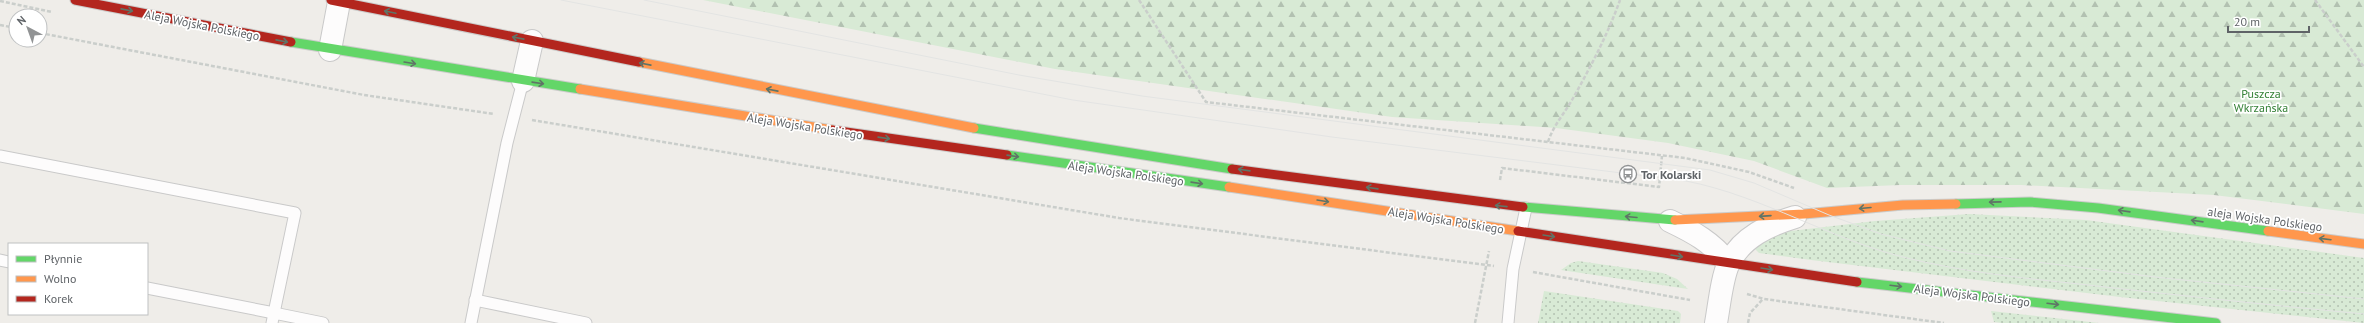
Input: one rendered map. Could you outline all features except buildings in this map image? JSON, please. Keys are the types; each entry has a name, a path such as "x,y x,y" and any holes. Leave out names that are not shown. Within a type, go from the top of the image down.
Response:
{"main road":[{"name":"Aleja Wojska Polskiego","path":"75,0 330,50 676,104 804,126 1522,232 1808,276 2216,323"},
{"name":"Aleja Wojska Polskiego","path":"335,1 984,130 1206,165 1526,208 1670,221 1715,220 1804,214 1902,205 2004,202 2098,208 2163,216"},
{"name":"aleja Wojska Polskiego","path":"2163,216 2364,244"}],"street":[{"name":"Aleja Wojska Polskiego","path":"330,50 335,1"},
{"path":"523,81 532,41"},
{"name":"Aleja Wojska Polskiego","path":"1670,221 1705,239 1718,249 1728,263 1753,235 1767,227 1804,214"},
{"path":"1716,323 1728,263"}],"lane":[{"path":"471,323 514,116 523,81"},
{"path":"0,156 295,213 273,318"},
{"path":"1508,323 1513,269 1526,208"},
{"path":"148,288 273,318 323,323"},
{"path":"475,300 586,323"}],"path":[{"path":"1139,0 1206,102 1655,155"},
{"path":"1548,142 1551,132 1572,100 1614,19 1620,0"},
{"path":"2315,0 2364,67"},
{"path":"48,35 364,95 514,116 1119,218 1487,264 1690,300"},
{"path":"1500,183 1502,168 1659,187 1662,156"},
{"path":"1475,323 1491,243"},
{"path":"1757,298 1944,323"},
{"path":"1748,323 1750,313 1764,299"},
{"path":"1746,312 1750,313"}],"green space":[{"name":"Puszcza Wkrzańska","path":"703,0 2364,0 2364,214 2214,195 2021,185 1900,185 1827,188 1754,161 1668,143 1556,128 1392,117 1055,69"},
{"path":"1969,214 2086,220 2364,258 2364,323 2120,297 1811,260 1759,253 1752,246 1765,234 1875,221"},
{"path":"1578,261 1663,273 1677,279 1688,289 1561,270 1571,263"},
{"path":"1544,291 1678,311 1681,314 1680,323 1538,323"},
{"path":"1991,311 2099,323 2002,323 1994,322"}],"tram line":[{"path":"561,0 1073,100 1332,137 1686,181 1714,188 1770,207 1824,230 1879,250 1949,267 2036,279 2364,314"},
{"path":"644,0 1019,75 1142,96 1710,170 1754,183 1829,215 1881,234 1950,251 2155,277 2364,299"}],"traffic: fast":[{"path":"291,42 580,89"},
{"path":"974,128 1232,169"},
{"path":"1007,155 1229,187"},
{"path":"1956,204 2030,202 2098,208 2268,231"},
{"path":"1523,207 1675,220"},
{"path":"1857,282 2216,323"}],"traffic: slow":[{"path":"639,62 974,128"},
{"path":"580,89 832,130"},
{"path":"1229,187 1518,231"},
{"path":"1675,220 1804,214 1903,205 1956,204"},
{"path":"2268,231 2364,244"}],"traffic: jam":[{"path":"75,0 291,42"},
{"path":"331,0 639,62"},
{"path":"832,130 1007,155"},
{"path":"1232,169 1523,207"},
{"path":"1518,231 1857,282"}],"place":[{"name":"Tor Kolarski","path":"1628,174"}]}
